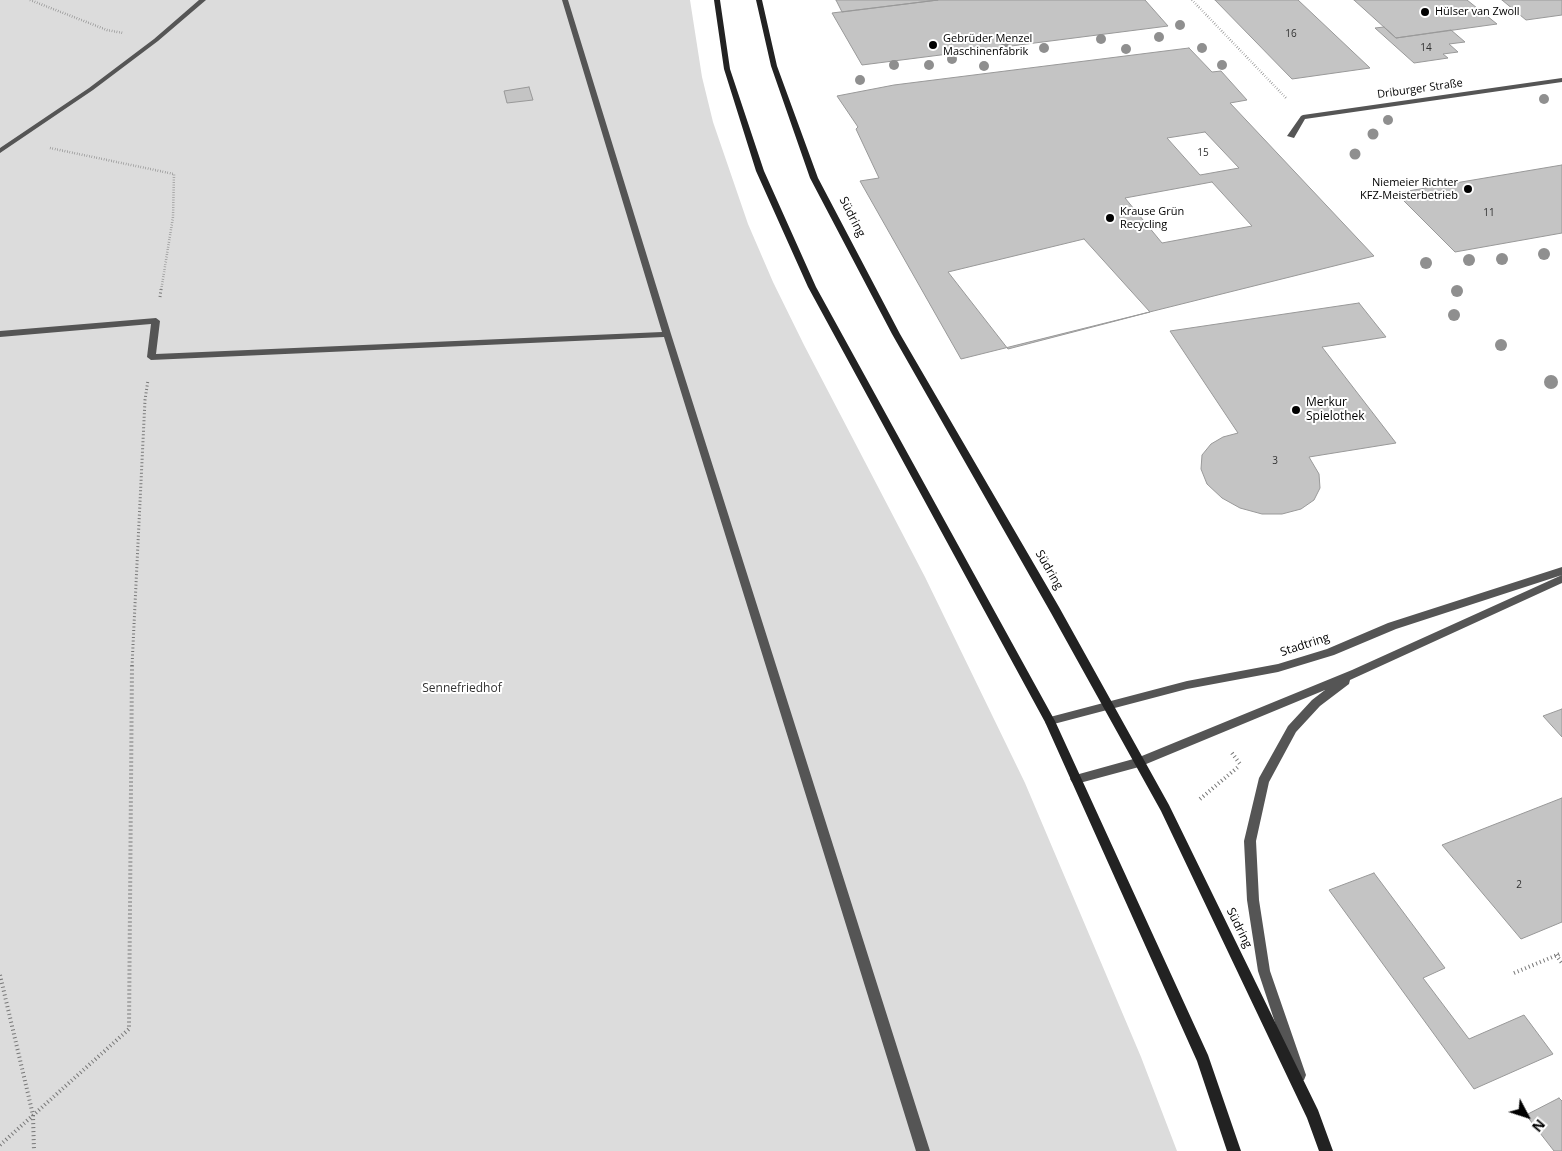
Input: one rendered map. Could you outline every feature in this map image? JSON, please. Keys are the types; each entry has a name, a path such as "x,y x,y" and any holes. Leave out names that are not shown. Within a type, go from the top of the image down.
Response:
{"main road":[{"path":"717,0 727,69 757,162 812,287 1050,722 1203,1060 1234,1151"},
{"name":"Südring","path":"759,0 774,66 814,178 896,334 1046,592 1165,808 1313,1115 1326,1151"}],"street":[{"path":"0,151 91,90 156,40 203,0"},
{"path":"565,0 667,334 923,1151"},
{"name":"Driburger Straße","path":"1304,117 1562,80"},
{"path":"1291,136 1304,117"},
{"path":"0,334 156,322 151,357 667,334"},
{"name":"Stadtring","path":"1050,722 1186,686 1278,668 1330,652 1392,626 1562,571"},
{"path":"1076,779 1139,762 1356,673 1562,579"},
{"path":"1313,1115 1264,971 1252,900 1250,841 1263,781 1292,729 1316,703 1356,673"}],"path":[{"path":"30,0 107,30 156,40"},
{"path":"1192,0 1304,117"},
{"path":"15,141 174,174 173,217 156,322"},
{"path":"0,1145 129,1029 131,686 145,400 151,357"},
{"path":"1200,799 1240,764 1230,750"},
{"path":"1514,973 1562,953"},
{"path":"1556,955 1562,963"},
{"path":"0,975 33,1115 34,1151"}],"green space":[{"name":"Sennefriedhof","path":"0,0 690,0 702,77 713,122 748,224 773,282 804,345 925,577 1025,783 1141,1057 1177,1151 0,1151"}],"building":[{"path":"836,0 938,0 842,12"},
{"name":"Gebrüder Menzel Maschinenfabrik","path":"938,0 1145,0 1168,26 862,65 832,13"},
{"path":"1215,0 1298,0 1370,68 1292,79"},
{"name":"Hülser van Zwoll","path":"1354,0 1467,0 1497,24 1396,38"},
{"path":"1502,0 1562,0 1562,15 1526,20"},
{"path":"1384,27 1396,38 1451,30 1465,42 1449,44 1458,52 1443,54 1448,58 1414,63 1375,28"},
{"name":"Krause Grün Recycling","path":"1189,48 1212,72 1221,71 1247,100 1230,103 1374,256 961,359 860,181 879,178 856,129 858,127 837,96 894,85"},
{"path":"529,87 533,100 507,103 504,91"},
{"path":"1205,132 1239,168 1200,175 1167,138"},
{"path":"1562,165 1562,233 1455,252 1396,193"},
{"path":"1212,182 1252,226 1162,243 1125,198"},
{"path":"1084,239 1150,312 1008,349 948,272"},
{"name":"Merkur Spielothek","path":"1359,303 1386,337 1322,347 1396,443 1309,457 1319,474 1320,488 1314,500 1301,509 1282,514 1262,514 1240,508 1222,498 1207,484 1201,469 1202,455 1211,444 1223,437 1238,433 1170,331"},
{"path":"1562,709 1562,737 1543,716"},
{"path":"1562,798 1562,922 1521,939 1442,845"},
{"path":"1374,873 1445,968 1423,978 1469,1039 1524,1015 1553,1054 1474,1089 1329,890"},
{"path":"1559,1098 1562,1101 1562,1151 1554,1151 1526,1115"}],"place":[{"name":"Hülser van Zwoll","path":"1425,12"},
{"name":"Gebrüder Menzel Maschinenfabrik","path":"933,45"},
{"name":"Niemeier Richter KFZ-Meisterbetrieb","path":"1468,189"},
{"name":"Krause Grün Recycling","path":"1110,218"},
{"name":"Merkur Spielothek","path":"1296,410"}]}
